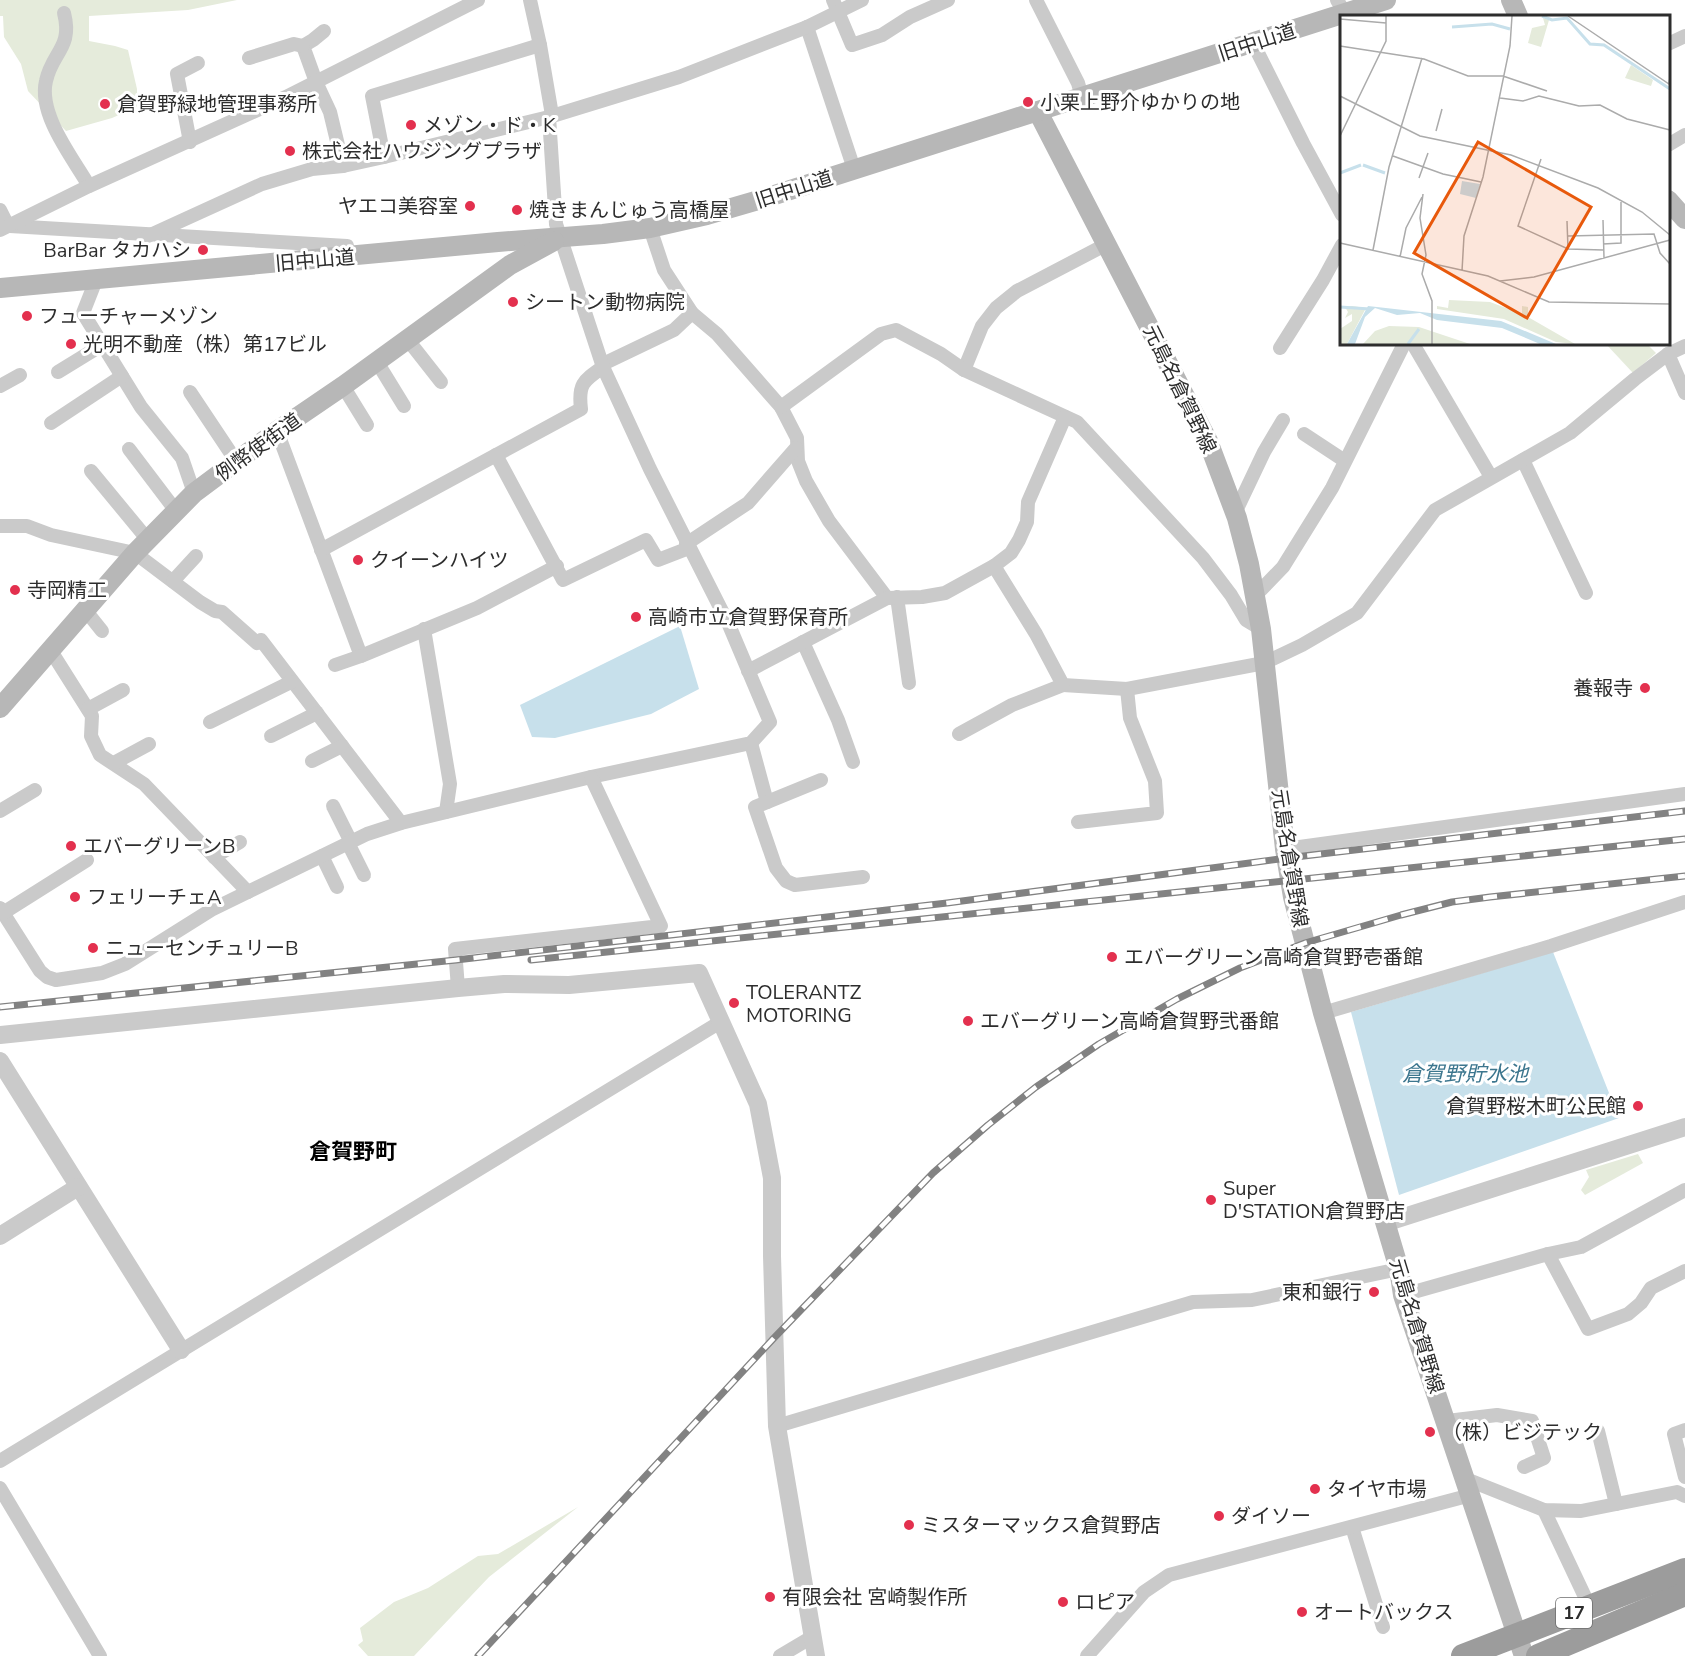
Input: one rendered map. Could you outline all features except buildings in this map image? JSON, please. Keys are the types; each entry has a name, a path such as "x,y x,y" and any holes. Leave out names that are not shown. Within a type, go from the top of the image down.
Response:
{"highway":[{"name":"17","path":"1463,1656 1521,1646 1685,1569"},
{"name":"17","path":"1538,1656 1685,1594"}],"main road":[{"name":"旧中山道","path":"0,288 650,228 718,212 1038,112 1253,43 1341,7 1386,0"},
{"path":"1511,0 1518,15"},
{"name":"元島名倉賀野線","path":"1038,112 1208,441 1235,513 1261,629 1285,849 1293,897 1323,1013 1399,1269 1403,1295 1521,1646"},
{"path":"1670,202 1685,219"},
{"name":"例幣使街道","path":"0,708 142,546 194,493 277,431 510,266 561,237"},
{"path":"498,242 508,255 510,266"}],"street":[{"path":"4,228 89,186 190,142 316,82 478,0"},
{"path":"87,860 2,910 6,931 46,977 56,980 102,973 125,964 211,910 367,834 401,823 591,777 751,743 770,722 729,625 688,546 603,366 556,224 551,116 540,45 530,0"},
{"path":"148,236 262,184 312,169 384,158 551,116 679,77 807,27 836,6 861,0"},
{"path":"836,6 852,45 882,35 910,17 948,0"},
{"path":"1036,0 1078,83 1082,97"},
{"path":"64,13 67,37 46,80 45,97 54,125 89,186"},
{"path":"807,27 854,169"},
{"path":"249,58 294,44 303,46 324,31"},
{"path":"1670,43 1685,36"},
{"path":"1253,43 1340,213"},
{"path":"384,158 372,96 540,45"},
{"path":"303,46 330,112 343,166"},
{"path":"190,142 177,75 198,63"},
{"path":"1670,144 1685,135"},
{"path":"0,210 4,228"},
{"path":"4,228 347,246 349,257"},
{"path":"650,228 664,270 692,313 717,334 781,407 797,438 796,448 800,470 829,521 892,598 909,683"},
{"path":"964,369 982,326 996,308 1017,291 1107,244"},
{"path":"1280,348 1323,280 1340,247"},
{"path":"96,280 83,313 141,407 182,458 194,493"},
{"path":"321,550 581,409 580,388 585,380 603,366 674,330 692,313"},
{"path":"781,407 881,334 896,330 964,369 1077,422 1203,558 1246,620 1261,629"},
{"path":"408,340 441,382"},
{"path":"58,372 102,345"},
{"path":"1255,596 1283,567 1332,488 1403,345"},
{"path":"1414,345 1491,477"},
{"path":"959,734 1012,705 1063,685 1126,689 1264,663 1302,645 1357,614 1435,510 1570,433 1668,354 1685,346"},
{"path":"1668,354 1685,393"},
{"path":"377,362 405,406"},
{"path":"0,386 20,375"},
{"path":"51,423 122,376"},
{"path":"343,386 367,425"},
{"path":"190,392 236,462"},
{"path":"748,671 892,598 922,597 945,593 994,566 1011,553 1027,522 1028,502 1065,417"},
{"path":"1235,513 1264,452 1283,420"},
{"path":"277,431 361,656"},
{"path":"1304,434 1345,461"},
{"path":"496,455 563,580 646,540 658,560 688,546 748,503 796,448"},
{"path":"129,449 176,511"},
{"path":"1523,460 1586,593"},
{"path":"91,471 142,546 173,581 200,602 215,611 222,612 257,643 261,640 401,823"},
{"path":"0,526 27,526 51,535 142,546"},
{"path":"173,581 196,556"},
{"path":"335,665 477,608 557,566"},
{"path":"994,566 1031,626 1063,685"},
{"path":"86,610 102,632"},
{"path":"424,629 450,784 446,812"},
{"path":"802,642 838,720 853,762"},
{"path":"51,651 92,716 92,736 100,755 144,784 248,892"},
{"path":"210,722 291,682"},
{"path":"1078,822 1157,813 1155,781 1130,718 1126,689"},
{"path":"88,709 123,690"},
{"path":"271,736 317,713"},
{"path":"751,743 767,802"},
{"path":"114,763 149,744"},
{"path":"312,761 342,746"},
{"path":"458,987 455,949 661,926 591,777"},
{"path":"821,780 755,807 776,868 786,881 795,885 863,877"},
{"path":"0,811 35,790"},
{"path":"1285,849 1685,794"},
{"path":"333,806 364,875"},
{"path":"213,857 240,842"},
{"path":"322,856 337,887"},
{"path":"1323,1013 1551,946 1685,902"},
{"path":"0,1035 458,987 504,984 569,985 699,973 758,1104 772,1178 771,1256 777,1426 816,1656"},
{"path":"0,1461 722,1021"},
{"path":"0,1061 181,1350"},
{"path":"1385,1223 1685,1126"},
{"path":"0,1236 78,1187"},
{"path":"1403,1295 1548,1254 1581,1247 1685,1190"},
{"path":"1548,1254 1588,1329 1628,1314 1641,1303 1651,1288 1685,1271"},
{"path":"777,1426 1192,1302 1252,1300 1399,1269"},
{"path":"1447,1421 1497,1415 1532,1421 1544,1458 1524,1467"},
{"path":"1685,1430 1674,1434 1685,1477"},
{"path":"1598,1431 1616,1504"},
{"path":"1087,1656 1144,1593 1169,1575 1205,1570 1352,1527 1469,1487 1544,1510 1581,1511 1677,1492 1684,1495"},
{"path":"0,1488 100,1656"},
{"path":"1544,1510 1586,1599"},
{"path":"1352,1527 1383,1628"},
{"path":"780,1656 812,1637"}],"green space":[{"path":"0,0 237,0 188,10 89,16 89,41 128,50 137,89 137,107 112,118 66,131 28,91 21,64 4,37"},
{"path":"1607,345 1648,345 1656,353 1633,373"},
{"path":"1638,1154 1643,1163 1585,1195 1581,1190 1589,1177 1586,1170"},
{"path":"578,1507 489,1577 414,1656 368,1656 358,1645 363,1641 360,1628 394,1602 428,1588 478,1556 498,1554"}],"water":[{"path":"680,626 699,689 651,714 555,738 532,737 520,705"},
{"name":"倉賀野貯水池","path":"1553,952 1619,1118 1399,1195 1351,1012"}],"railway":[{"path":"0,1007 456,960 947,903 1287,858 1685,811"},
{"path":"531,960 1685,839"},
{"path":"478,1656 773,1339 933,1173 1036,1087 1099,1044 1177,999 1240,968 1305,943 1401,915 1452,902 1685,876"}],"place":[{"name":"小栗上野介ゆかりの地","path":"1028,102"},
{"name":"倉賀野緑地管理事務所","path":"105,104"},
{"name":"メゾン・ド・K","path":"411,125"},
{"name":"株式会社ハウジングプラザ","path":"290,151"},
{"name":"ヤエコ美容室","path":"470,206"},
{"name":"焼きまんじゅう高橋屋","path":"517,210"},
{"name":"BarBar タカハシ","path":"203,250"},
{"name":"シートン動物病院","path":"513,302"},
{"name":"フューチャーメゾン","path":"27,316"},
{"name":"光明不動産（株）第17ビル","path":"71,344"},
{"name":"クイーンハイツ","path":"358,560"},
{"name":"寺岡精工","path":"15,590"},
{"name":"高崎市立倉賀野保育所","path":"636,617"},
{"name":"養報寺","path":"1645,688"},
{"name":"エバーグリーンB","path":"71,846"},
{"name":"フェリーチェA","path":"75,897"},
{"name":"ニューセンチュリーB","path":"93,948"},
{"name":"エバーグリーン高崎倉賀野壱番館","path":"1112,957"},
{"name":"TOLERANTZ MOTORING","path":"734,1003"},
{"name":"エバーグリーン高崎倉賀野弐番館","path":"968,1021"},
{"name":"倉賀野桜木町公民館","path":"1638,1106"},
{"name":"Super D'STATION倉賀野店","path":"1211,1200"},
{"name":"東和銀行","path":"1374,1292"},
{"name":"（株）ビジテック","path":"1430,1432"},
{"name":"タイヤ市場","path":"1315,1489"},
{"name":"ダイソー","path":"1219,1516"},
{"name":"ミスターマックス倉賀野店","path":"909,1525"},
{"name":"有限会社 宮崎製作所","path":"770,1597"},
{"name":"ロピア","path":"1063,1602"},
{"name":"オートバックス","path":"1302,1612"}],"district":[{"name":"倉賀野町","path":"353,1151"}]}
